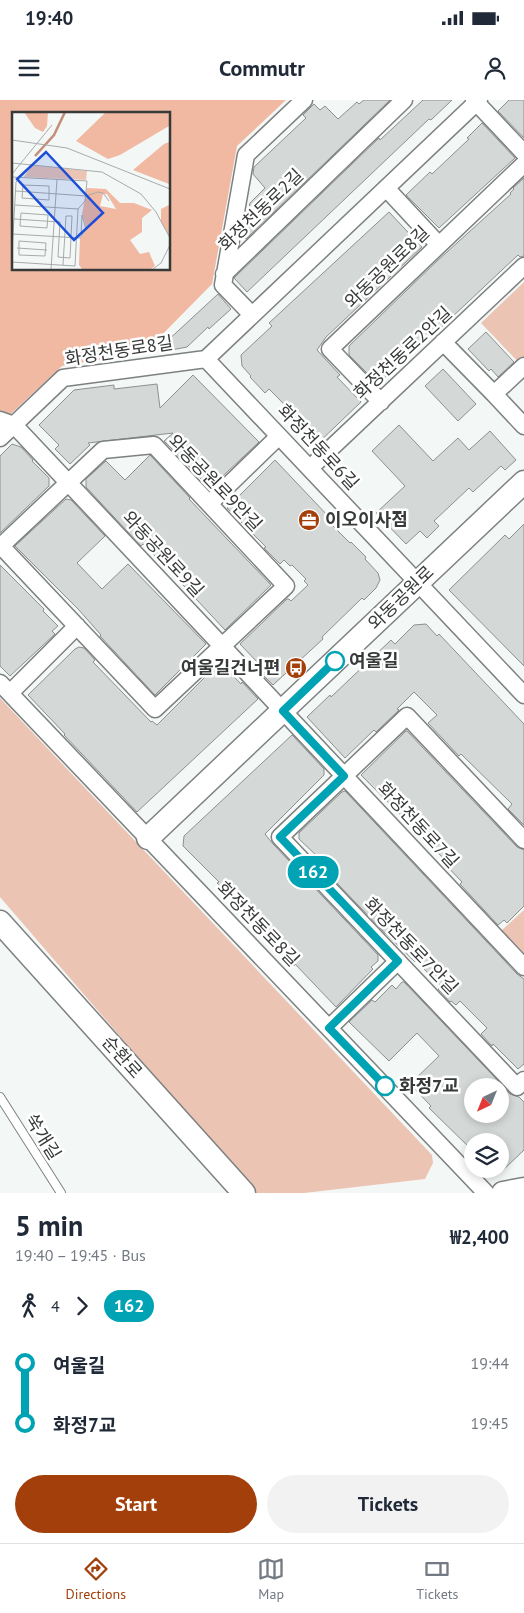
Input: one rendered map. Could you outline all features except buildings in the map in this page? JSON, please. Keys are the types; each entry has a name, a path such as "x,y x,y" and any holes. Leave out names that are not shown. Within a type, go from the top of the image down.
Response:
{"street":[{"name":"화정천동로2길","path":"224,274 246,155 304,100"},
{"name":"화정천동로2길","path":"224,274 404,100"},
{"path":"206,358 476,101 524,153"},
{"name":"와동공원로8길","path":"380,402 330,349 524,164"},
{"path":"386,188 439,245"},
{"name":"화정천동로2안길","path":"310,468 524,266"},
{"path":"224,274 223,285 252,315"},
{"path":"443,342 524,426"},
{"name":"화정천동로8길","path":"0,438 7,422 63,378 206,358"},
{"name":"화정천동로6길","path":"206,358 524,695"},
{"path":"494,394 524,366"},
{"name":"와동공원로9길","path":"7,422 68,483 283,711"},
{"path":"209,504 279,436"},
{"name":"와동공원로9안길","path":"154,446 209,504 286,586 155,709 1,546 103,450 154,446"},
{"name":"와동공원로","path":"148,838 524,482"},
{"path":"5,688 77,626"},
{"name":"화정천동로8길","path":"5,688 486,1193"},
{"name":"화정천동로7길","path":"283,711 524,967"},
{"name":"화정천동로7안길","path":"524,840 407,716 280,837 517,1087 524,1080"},
{"name":"순환로","path":"0,922 244,1193"},
{"path":"329,1028 398,961"},
{"path":"503,1193 524,1189"}],"lane":[{"name":"쑥개길","path":"0,1097 61,1193"}],"shaded area":[{"path":"0,100 286,100 237,146 212,284 145,352 62,366 0,424"},
{"path":"524,282 524,362 521,365 481,323"},
{"path":"0,698 432,1155 433,1163 425,1179 304,1193 255,1193 0,897"},
{"path":"524,910 524,955 501,931"}],"bus line":[{"name":"162","path":"335,661 283,711 344,776 280,837 398,961 329,1028 385,1086"}],"place":[{"name":"이오이사점","path":"309,520"},
{"name":"여울길","path":"335,661"},
{"name":"여울길건너편","path":"296,668"},
{"name":"화정7교","path":"385,1086"}]}
